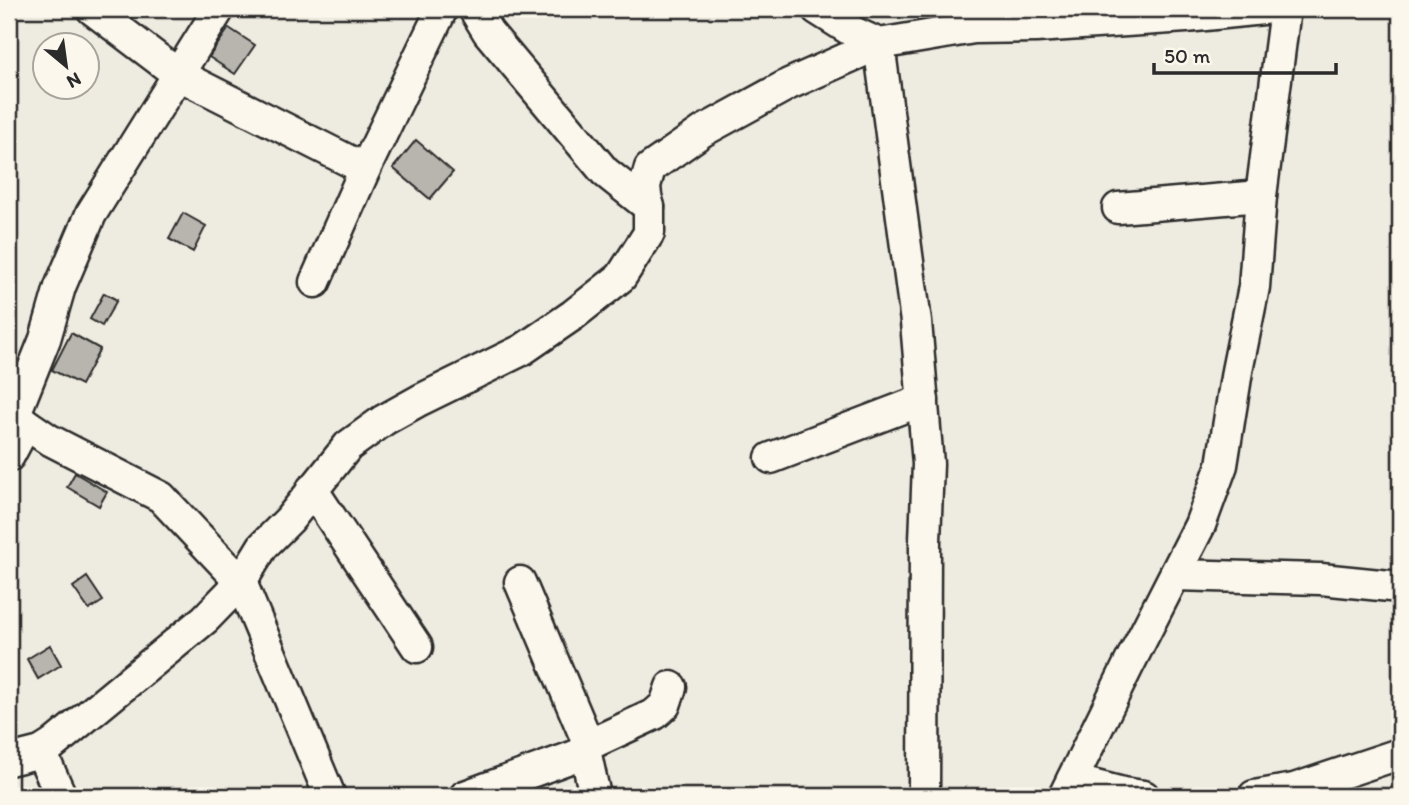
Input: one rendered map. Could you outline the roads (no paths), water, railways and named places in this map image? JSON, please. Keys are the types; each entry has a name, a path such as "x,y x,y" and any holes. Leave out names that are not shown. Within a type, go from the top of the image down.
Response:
{"street":[{"path":"92,9 179,75 365,169"},
{"path":"9,456 17,416 45,339 60,287 91,215 219,9"},
{"path":"315,282 365,169 442,9"},
{"path":"474,9 488,32 605,172 649,207"},
{"path":"817,9 855,33 879,44"},
{"path":"10,759 41,752 205,619 241,582 263,546 289,520 348,446 384,420 420,400 522,350 621,277 649,233 649,207 645,186 650,168 703,131 789,84 879,44 984,18 1036,27 1264,9"},
{"path":"1144,796 1068,788 1200,525 1222,465 1254,287 1261,196 1285,9"},
{"path":"879,44 916,322 928,464 924,796"},
{"path":"1118,208 1261,196"},
{"path":"771,458 923,400"},
{"path":"17,416 48,439 161,497 241,582 330,796"},
{"path":"312,489 417,647"},
{"path":"1175,575 1321,579 1400,587"},
{"path":"520,582 585,736 585,748 596,796"},
{"path":"465,796 575,756 585,748 655,714 665,705 671,687"},
{"path":"41,752 61,796"},
{"path":"1254,796 1294,793 1400,755"}]}
